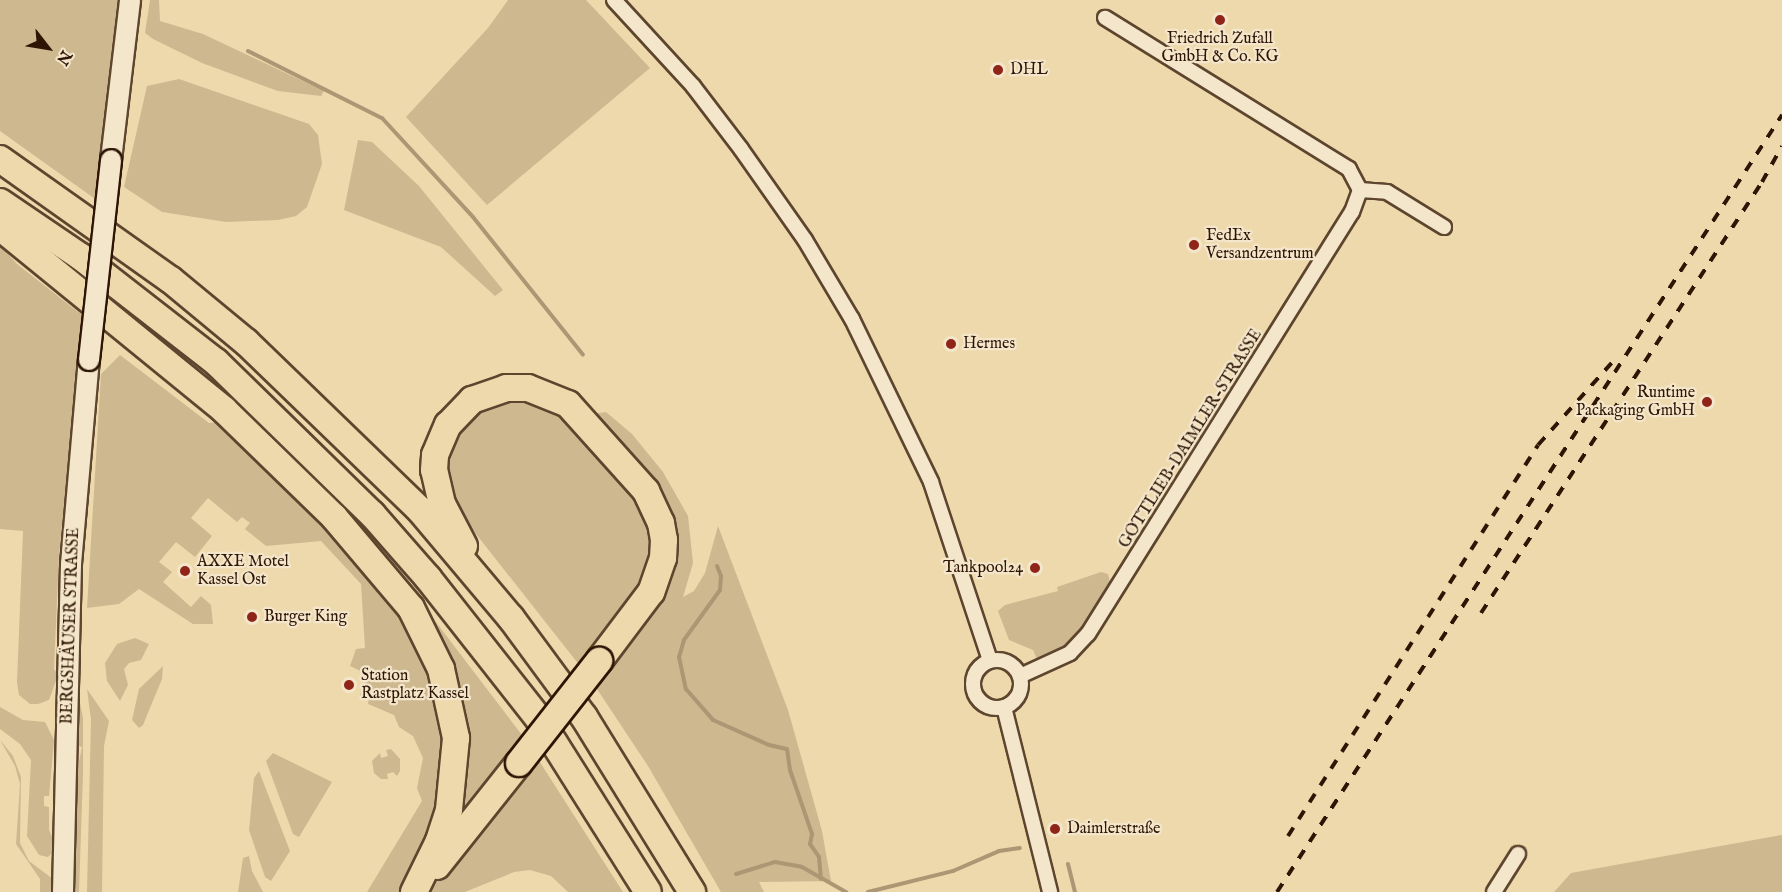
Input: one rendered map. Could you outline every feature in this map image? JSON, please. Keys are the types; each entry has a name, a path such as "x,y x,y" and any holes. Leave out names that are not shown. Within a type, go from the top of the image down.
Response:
{"highway":[{"path":"0,159 171,280 246,342 420,510 489,591 584,717 692,892"},
{"path":"0,202 81,257 216,362 372,514 429,578 538,719 648,892"},
{"path":"0,227 224,410 340,525 415,615 449,690 456,751 449,810 415,892"},
{"path":"415,892 519,763 651,592 663,558 661,523 634,474 584,417 568,404 528,388 491,391 472,400 448,425 435,455 434,470 442,504 489,591"}],"main road":[{"name":"BERGSHÄUSER STRASSE","path":"63,892 71,564 89,360 130,0"}],"street":[{"path":"614,0 693,86 741,148 805,240 852,319 931,482 990,660"},
{"path":"1105,18 1349,168 1360,190 1387,192 1444,227"},
{"name":"GOTTLIEB-DAIMLER-STRASSE","path":"1020,676 1070,653 1088,634 1352,212 1360,190"},
{"path":"990,660 1009,662 1020,676 1019,695 1004,707 982,704 974,691 974,676 990,660"},
{"path":"1004,707 1050,892"},
{"path":"1494,892 1518,854"}],"shaded area":[{"path":"0,0 119,0 98,201 0,131"},
{"path":"150,0 159,0 160,21 203,34 324,91 321,96 278,91 202,63 153,39 145,33"},
{"path":"508,0 586,0 650,68 487,205 406,117 488,28"},
{"path":"179,79 309,124 318,135 322,164 307,207 296,216 278,220 226,222 162,212 124,187 147,86"},
{"path":"358,140 372,142 419,186 503,290 495,296 441,247 344,210"},
{"path":"0,245 17,264 82,315 59,556 54,669 58,675 49,700 38,704 30,704 19,695 17,682 23,531 0,529"},
{"path":"120,355 209,423 221,422 338,539 398,609 442,699 446,785 416,867 399,892 367,892 422,801 417,788 423,758 413,736 399,727 394,715 368,704 369,699 360,695 369,675 350,666 356,649 365,648 361,584 321,541 266,546 245,529 250,523 242,517 237,522 208,498 191,518 212,536 195,557 176,542 159,562 172,572 163,582 191,607 201,596 211,605 213,624 193,624 139,589 119,604 87,608 101,374"},
{"path":"517,398 557,410 631,488 646,513 653,549 642,586 580,666 465,520 450,494 446,469 455,435 481,408"},
{"path":"606,412 632,434 663,472 688,516 693,563 683,597 694,591 705,573 718,526 788,710 822,831 831,881 759,882 764,892 721,892 648,766 593,683 671,559 592,414"},
{"path":"1101,572 1108,574 1111,586 1082,632 1068,645 1037,659 1033,650 1009,640 998,611 1005,605 1058,591 1057,587"},
{"path":"429,613 525,739 459,821 424,617"},
{"path":"135,638 149,644 141,660 129,663 124,669 128,685 120,701 107,681 105,663 117,644"},
{"path":"163,666 162,679 143,725 139,728 132,720 139,689"},
{"path":"77,687 83,718 83,774 79,892 73,892 75,782 82,747 79,746 79,731 76,730"},
{"path":"87,689 109,721 104,746 102,892 87,892 91,720"},
{"path":"0,707 23,720 45,722 54,740 49,796 44,796 44,806 49,807 49,830 57,848 48,857 39,855 27,836 31,760 20,744 0,729"},
{"path":"0,740 13,756 21,777 20,843 29,861 57,882 57,892 40,892 40,879 16,844 20,784 15,766"},
{"path":"391,749 400,759 400,771 397,776 393,772 387,774 388,779 381,779 374,773 372,761 380,753 381,758 388,756 386,750"},
{"path":"273,753 332,782 299,837 293,834 266,761"},
{"path":"536,756 623,892 568,892 551,876 530,870 514,872 465,892 427,892"},
{"path":"259,771 290,851 271,881 265,877 249,830 254,778"},
{"path":"1782,835 1782,892 1554,892 1571,873"},
{"path":"249,856 252,871 263,892 238,892 243,858"}],"waterway":[{"path":"248,51 382,118 473,217 583,355"},
{"path":"717,566 721,576 720,590 684,640 679,657 686,689 713,720 769,745 787,749 790,770 812,834 810,844 819,857 821,879"},
{"path":"868,892 953,871 999,851 1020,848"},
{"path":"736,874 775,862 802,867 846,892"},
{"path":"1068,864 1075,892"}],"railway":[{"path":"1277,892 1782,115"},
{"path":"1481,613 1762,182 1782,146"},
{"path":"1288,836 1538,445 1616,358"}],"place":[{"name":"Friedrich Zufall GmbH & Co. KG","path":"1220,20"},
{"name":"DHL","path":"998,70"},
{"name":"FedEx Versandzentrum","path":"1194,245"},
{"name":"Hermes","path":"951,344"},
{"name":"Runtime Packaging GmbH","path":"1707,402"},
{"name":"Tankpool24","path":"1035,568"},
{"name":"AXXE Motel Kassel Ost","path":"185,571"},
{"name":"Burger King","path":"252,617"},
{"name":"Station Rastplatz Kassel","path":"349,685"},
{"name":"Daimlerstraße","path":"1055,829"}]}
